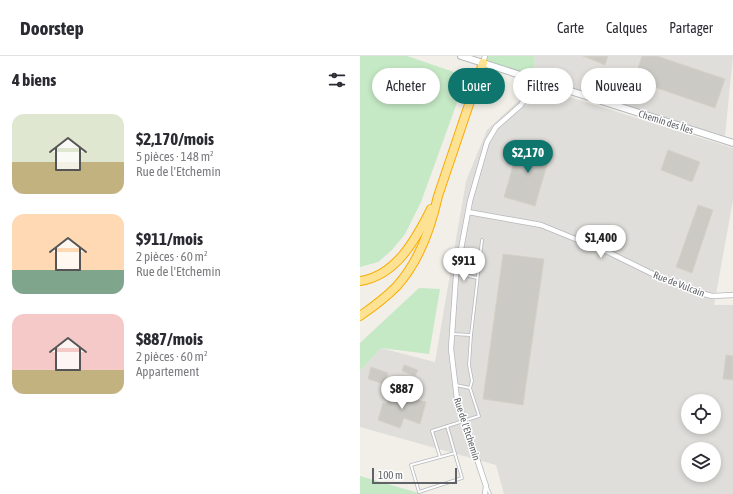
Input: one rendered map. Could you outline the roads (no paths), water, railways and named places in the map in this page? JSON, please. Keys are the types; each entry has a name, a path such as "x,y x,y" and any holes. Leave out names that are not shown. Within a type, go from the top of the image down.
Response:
{"highway":[{"path":"360,316 380,302 397,286 412,265 426,238 438,196 484,59"},
{"path":"360,281 380,274 395,264 409,249 438,196"}],"street":[{"name":"Chemin des Îles","path":"461,56 484,59 513,72"},
{"name":"Chemin des Îles","path":"573,93 733,143"},
{"name":"Rue de l'Etchemin","path":"486,486 456,399 451,349 457,273 470,201 487,142 496,127 521,104"},
{"name":"Rue de Vulcain","path":"468,212 541,225 610,254 661,278 700,293 712,296 733,295"},
{"path":"484,494 486,486"}],"lane":[{"path":"440,457 432,431 479,416 470,388 472,381 468,365 482,240"},
{"path":"457,273 478,278"},
{"path":"452,334 471,335"},
{"path":"455,385 470,388"},
{"path":"447,426 455,453 462,478 419,492 411,465 455,453"},
{"name":"Rue de l'Etchemin","path":"486,486 490,494"}]}
